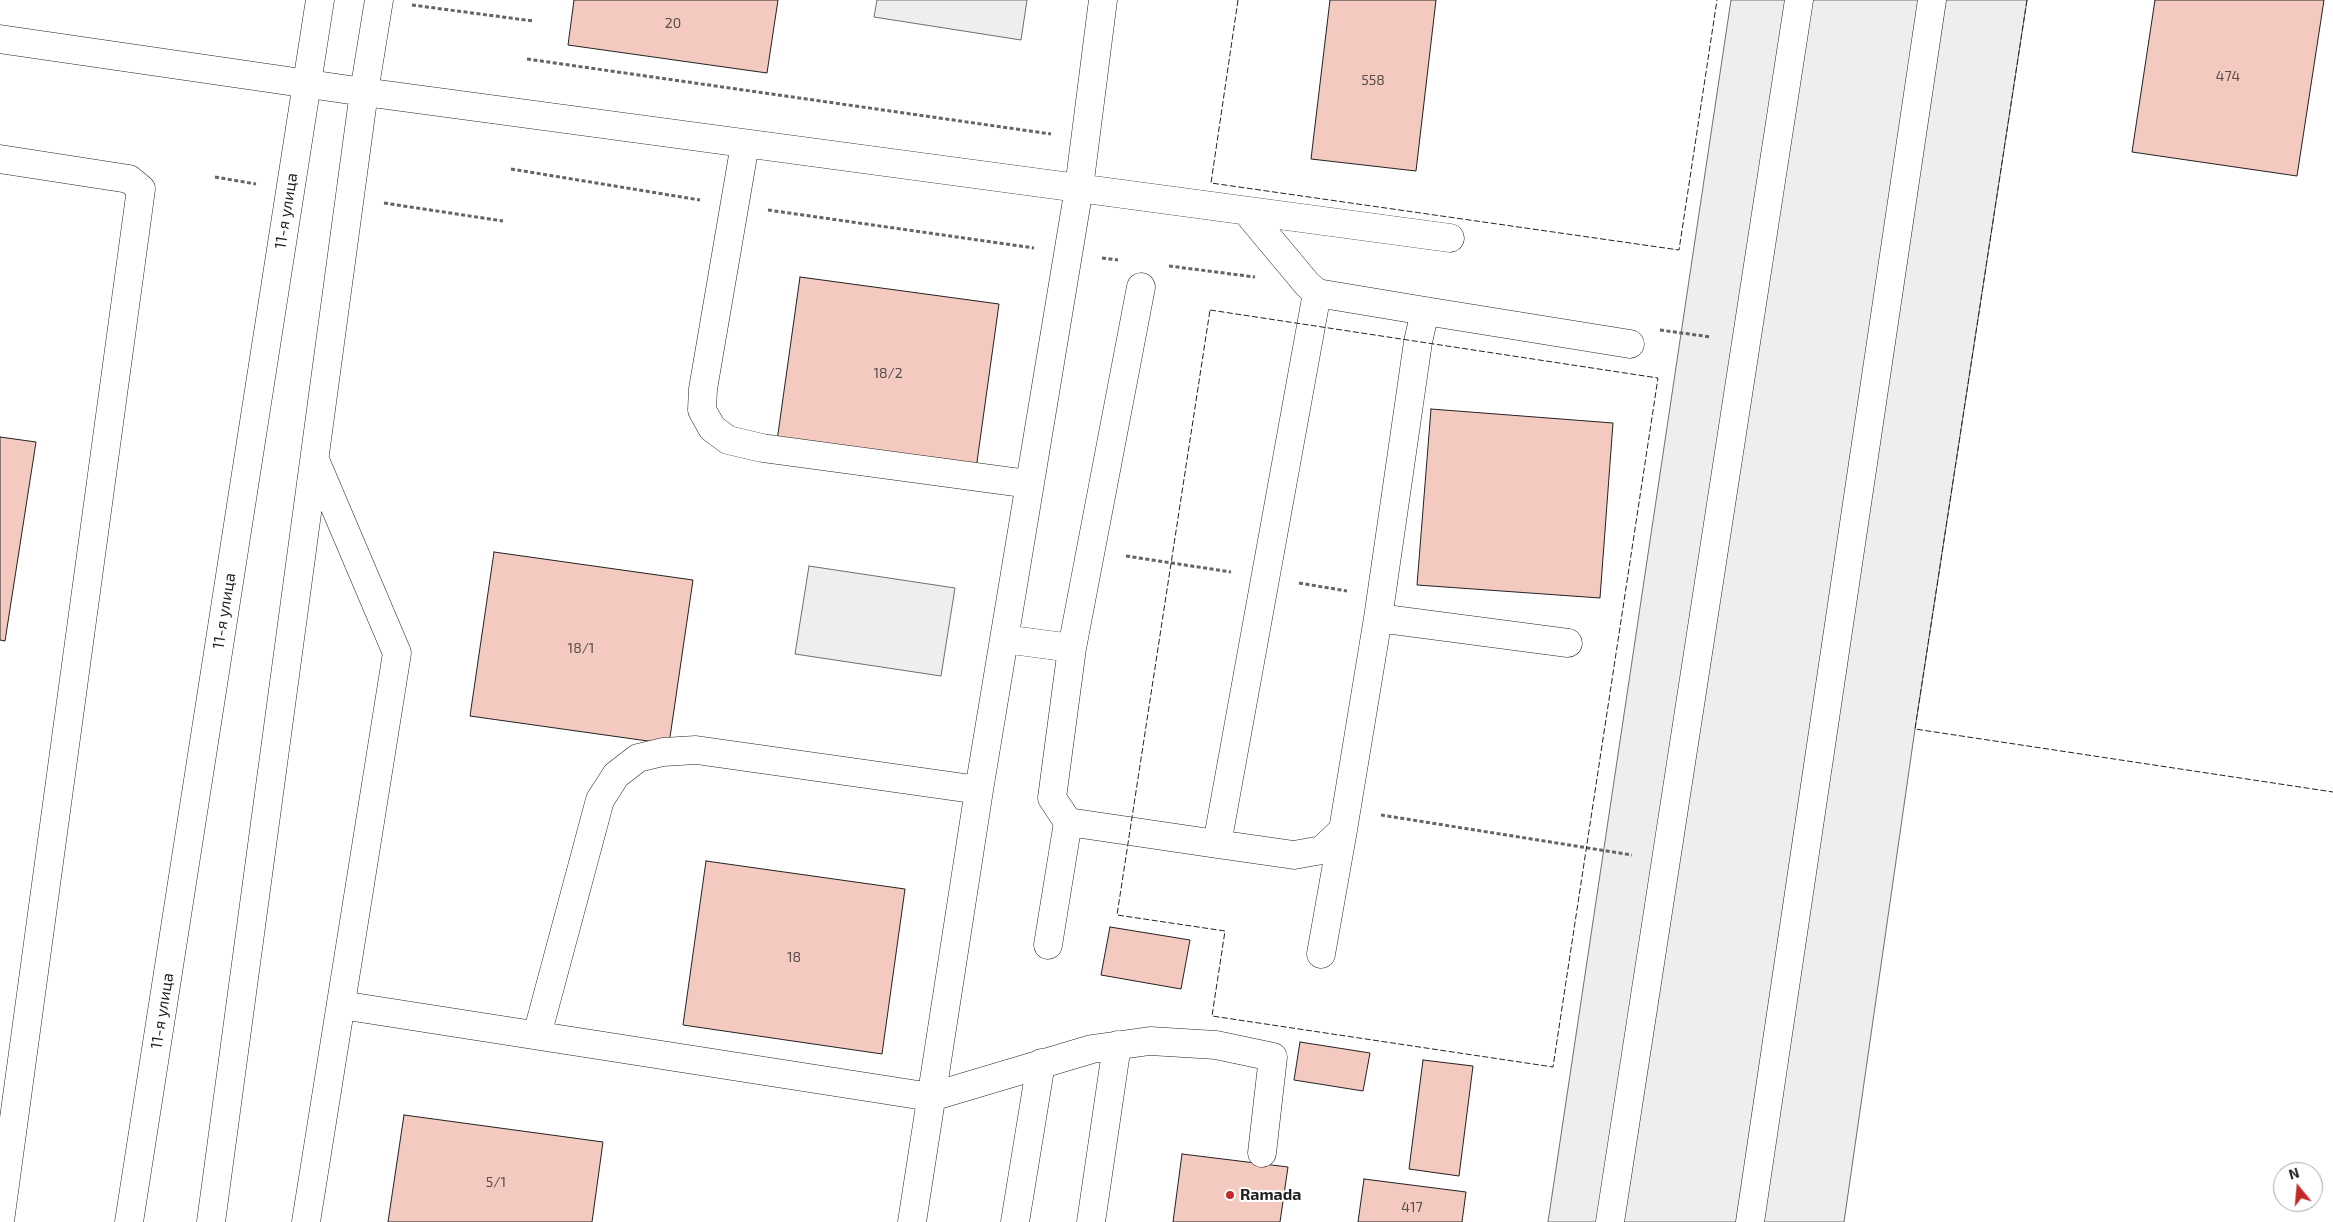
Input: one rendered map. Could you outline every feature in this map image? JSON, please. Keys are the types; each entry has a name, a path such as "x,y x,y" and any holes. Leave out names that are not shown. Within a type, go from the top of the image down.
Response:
{"street":[{"name":"11-я улица","path":"130,1222 320,0"},
{"path":"912,1222 979,790 1079,188 1103,0"},
{"path":"1610,1222 1798,0"},
{"path":"1750,1222 1932,0"},
{"path":"212,1222 364,92 379,1"},
{"path":"0,39 364,92 1450,238"},
{"path":"745,144 703,389 702,410 712,428 728,440 762,448 1029,484"},
{"path":"0,159 129,179 141,189 0,1221"},
{"path":"1246,211 1307,284 1317,293 1630,344"},
{"path":"1048,945 1068,822 1052,798 1072,648 1141,286"},
{"path":"1217,844 1317,293"},
{"path":"1322,954 1378,618 1418,342 1425,311"},
{"path":"306,1222 397,653 314,459"},
{"path":"1378,618 1568,643"},
{"path":"1004,639 1072,648"},
{"path":"536,1035 600,800 616,775 638,758 663,752 696,750 979,790"},
{"path":"1068,822 1294,855 1322,850 1344,819"},
{"path":"341,1005 931,1097 1092,1049 1150,1041 1216,1045 1273,1057 1262,1153"},
{"path":"1091,1222 1117,1046"},
{"path":"1015,1222 1040,1063"}],"path":[{"path":"379,1 533,20"},
{"path":"527,59 1086,139"},
{"path":"215,177 290,189"},
{"path":"351,198 503,221"},
{"path":"1344,819 1666,860"}],"shaded area":[{"path":"877,0 1027,0 1021,40 874,17"},
{"path":"1731,0 2027,0 1915,729 1844,1222 1548,1222"},
{"path":"809,566 955,588 941,676 795,654"}],"building":[{"path":"574,0 778,0 767,73 568,45"},
{"path":"1330,0 1436,0 1416,171 1311,159"},
{"path":"2155,0 2324,0 2297,176 2132,152"},
{"path":"800,277 999,304 976,469 777,441"},
{"path":"1431,409 1613,423 1600,598 1417,585"},
{"path":"0,437 36,442 5,641 0,640"},
{"path":"494,552 693,580 669,744 470,716"},
{"path":"706,861 905,889 882,1054 683,1025"},
{"path":"1110,927 1190,940 1181,989 1101,975"},
{"path":"1300,1042 1370,1053 1363,1091 1294,1080"},
{"path":"1423,1060 1473,1066 1459,1176 1409,1169"},
{"path":"404,1115 603,1142 592,1222 388,1222"},
{"name":"Ramada","path":"1182,1154 1288,1167 1280,1222 1173,1222"},
{"path":"1364,1179 1466,1192 1462,1222 1358,1222"}],"fence":[{"path":"1238,0 1211,183 1679,250 1717,0"},
{"path":"2027,0 1915,729 2333,792"},
{"path":"1210,310 1658,378 1553,1067 1212,1016 1225,931 1117,915 1210,310"}],"place":[{"name":"Ramada","path":"1230,1195"}]}
